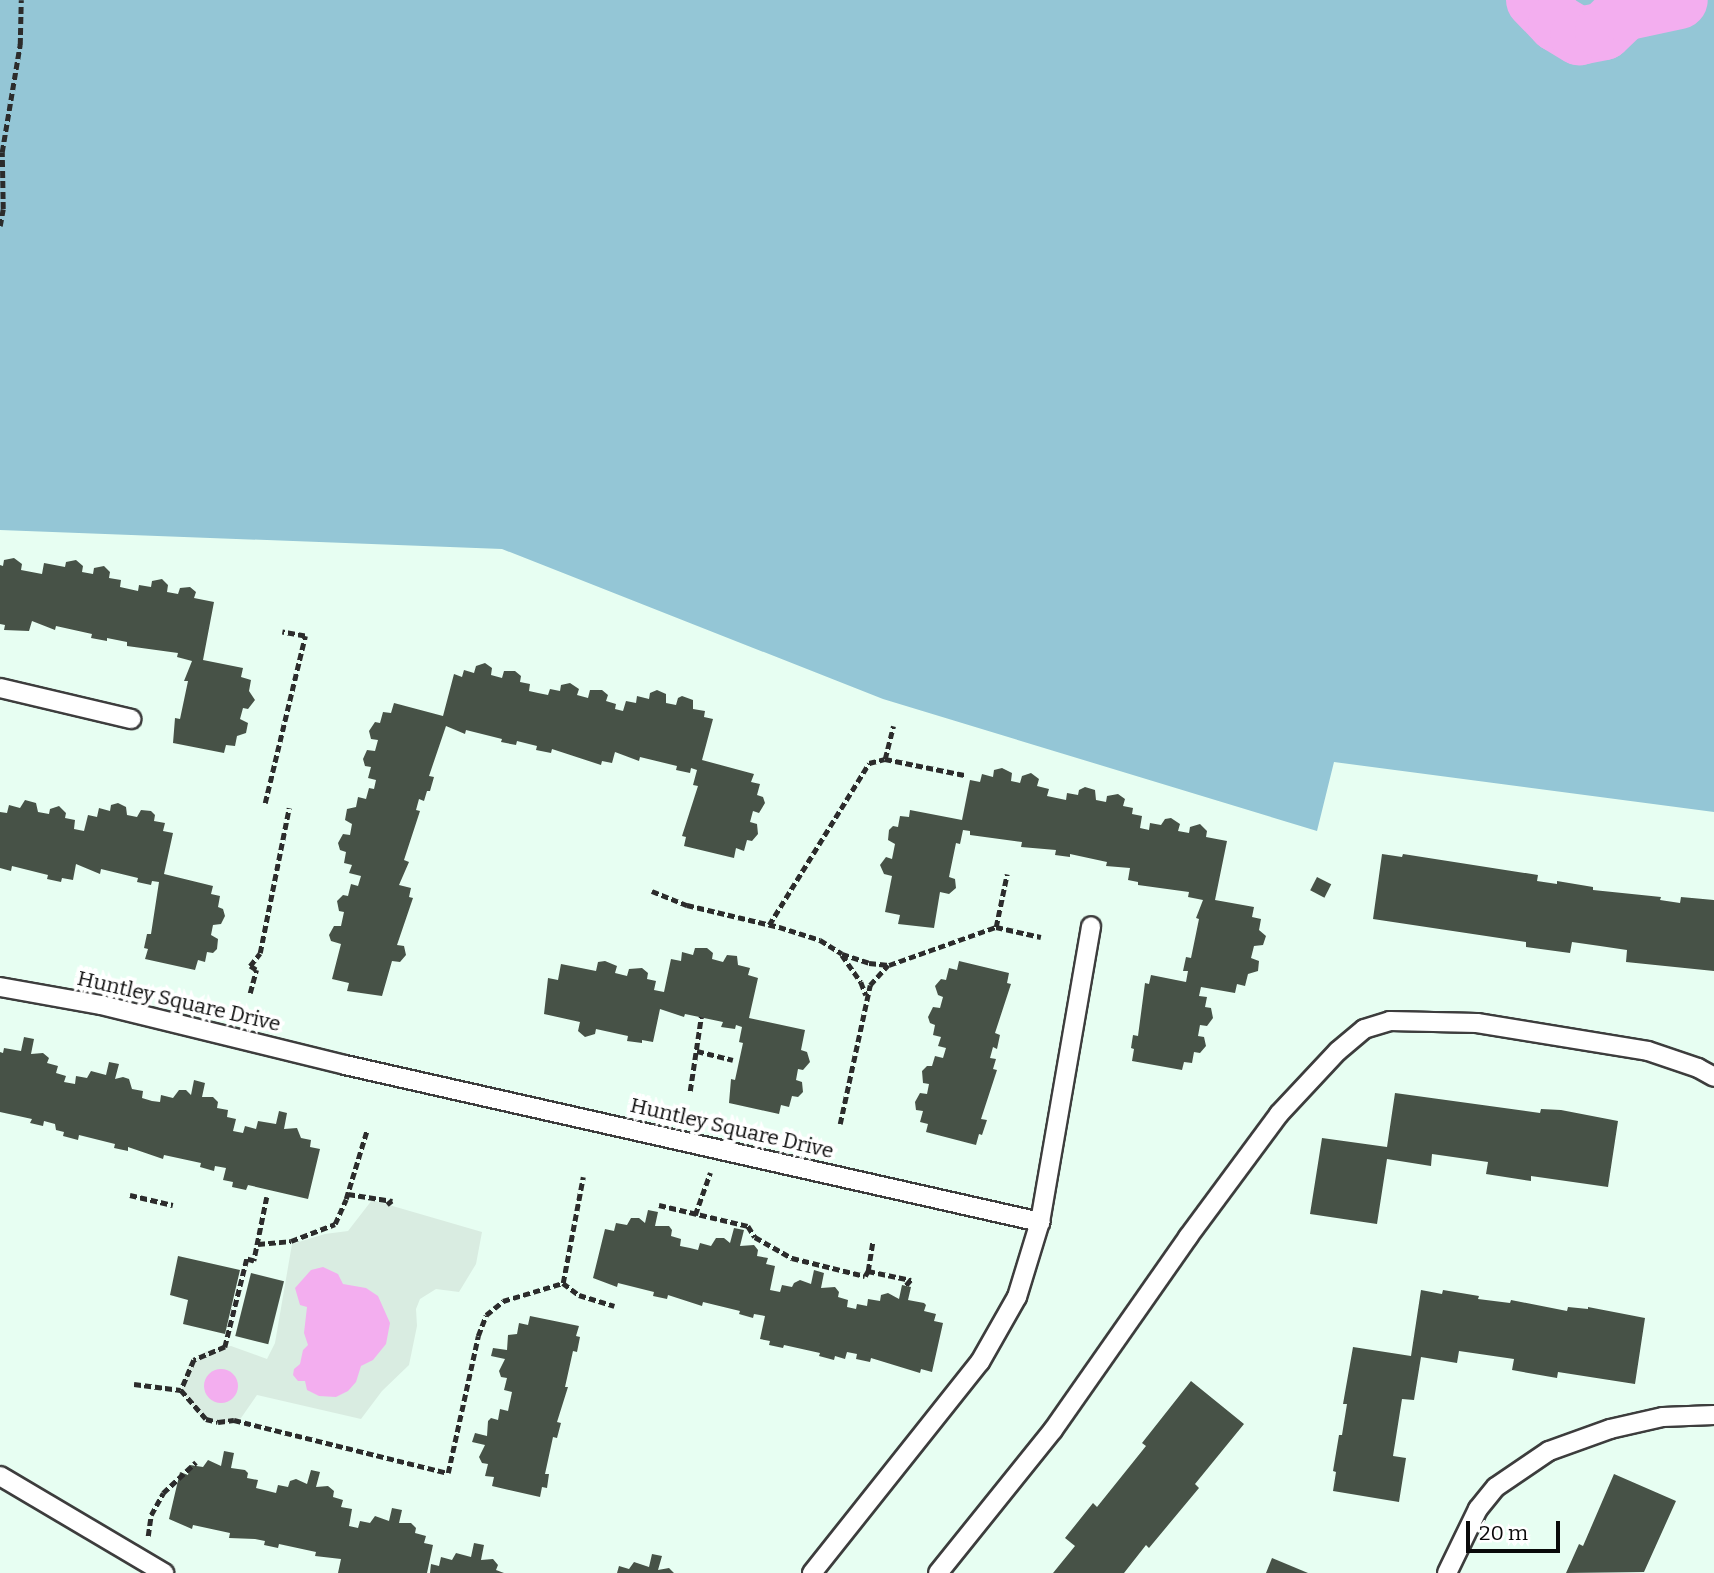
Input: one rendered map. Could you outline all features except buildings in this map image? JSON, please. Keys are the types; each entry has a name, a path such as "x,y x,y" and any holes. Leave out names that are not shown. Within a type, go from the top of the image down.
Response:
{"lane":[{"path":"0,688 131,719"},
{"path":"812,1573 993,1344 1017,1297 1040,1222 1091,926"},
{"name":"Huntley Square Drive","path":"0,987 100,1005 345,1065 1040,1222"},
{"path":"938,1573 1053,1430 1188,1237 1279,1114 1338,1051 1364,1029 1390,1021 1477,1023 1638,1048 1698,1068 1714,1077"},
{"path":"1447,1573 1478,1509 1496,1487 1549,1451 1611,1429 1663,1417 1714,1415"},
{"path":"0,1476 164,1573"}],"path":[{"path":"0,226 3,209 2,152 20,45 20,0"},
{"path":"265,803 305,636 282,632"},
{"path":"885,759 892,726"},
{"path":"769,925 869,763 885,759 964,775"},
{"path":"250,993 256,970 250,966 260,953 289,808"},
{"path":"996,927 1007,874"},
{"path":"652,891 687,905 820,940 842,954 869,963 889,965 996,927 1041,937"},
{"path":"842,954 861,982 867,999"},
{"path":"840,1124 870,985 889,965"},
{"path":"690,1091 701,1017"},
{"path":"697,1051 733,1060"},
{"path":"258,1244 291,1241 335,1224 348,1194 367,1130"},
{"path":"695,1215 710,1172"},
{"path":"563,1283 583,1177"},
{"path":"348,1194 392,1201 387,1205"},
{"path":"130,1195 173,1205"},
{"path":"181,1390 194,1360 225,1347 247,1259 254,1261 267,1197"},
{"path":"659,1205 748,1226 755,1237 792,1258 865,1276 873,1241"},
{"path":"868,1271 911,1280 906,1286"},
{"path":"563,1283 579,1295 614,1306"},
{"path":"134,1384 181,1390 206,1419 218,1422 234,1420 447,1473 478,1335 486,1315 503,1301 563,1283"},
{"path":"148,1537 151,1515 163,1493 196,1462"}],"shaded area":[{"path":"0,0 1714,0 1714,812 1334,762 1317,831 883,699 502,549 0,530"},
{"path":"372,1200 482,1232 476,1264 459,1292 436,1289 420,1299 416,1309 417,1326 409,1365 382,1391 361,1419 257,1395 241,1418 226,1423 211,1422 199,1415 181,1390 189,1364 206,1351 231,1346 267,1359 275,1343 292,1244 325,1234 348,1231"},
{"path":"323,1267 338,1274 343,1284 366,1288 378,1296 390,1323 386,1344 373,1360 361,1366 356,1382 348,1391 336,1397 319,1396 307,1390 305,1381 298,1381 293,1375 294,1369 300,1364 303,1350 308,1345 304,1333 307,1307 300,1305 295,1288 311,1270"},
{"path":"221,1369 233,1374 238,1386 233,1398 221,1403 209,1398 204,1386 209,1374"}],"waterway":[{"path":"1535,0 1557,23 1579,36 1604,31 1624,12 1679,0"}]}
